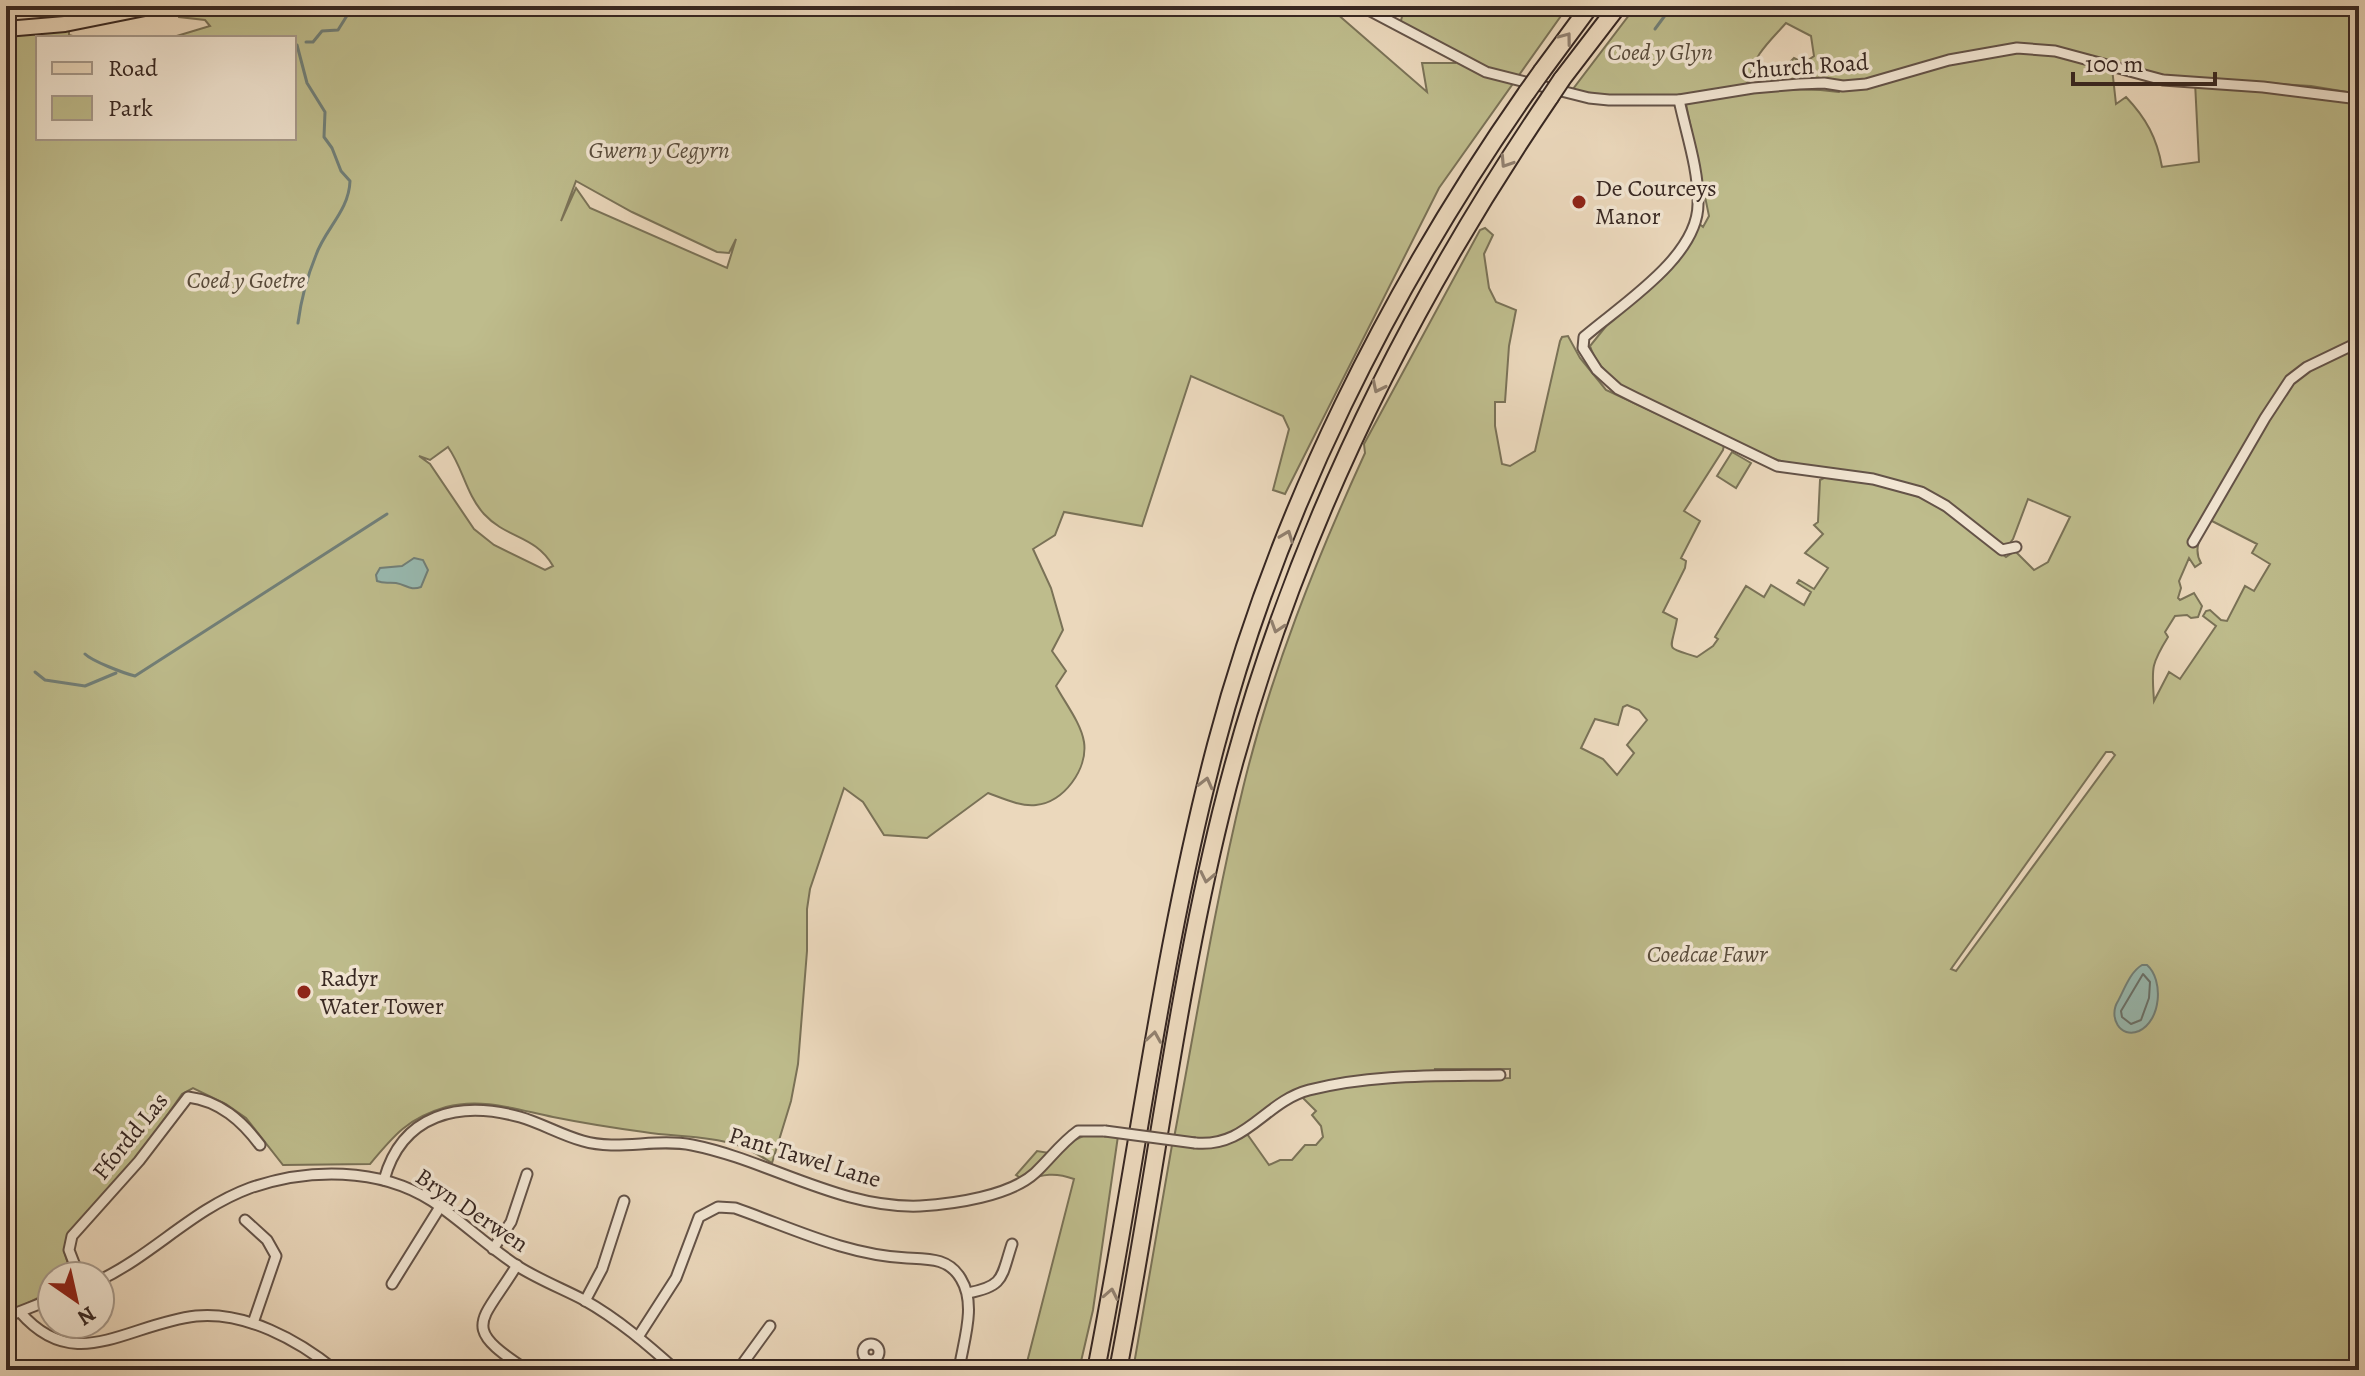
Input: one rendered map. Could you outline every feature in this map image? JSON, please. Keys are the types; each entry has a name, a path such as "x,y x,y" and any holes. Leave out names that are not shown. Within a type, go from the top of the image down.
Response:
{"highway":[{"path":"1096,1370 1118,1260 1160,1000 1193,838 1217,740 1255,623 1323,449 1407,281 1450,208 1527,92 1590,6"},
{"path":"1118,1370 1207,876 1245,723 1284,604 1314,526 1403,337 1474,212 1562,79 1618,6"}],"main road":[{"path":"6,29 65,24 155,6"}],"street":[{"name":"Church Road","path":"1361,6 1486,72 1589,98 1609,100 1679,100 1777,85 1866,84 1949,60 2017,48 2055,51 2163,80 2263,87 2359,99"},
{"path":"1679,100 1697,190 1699,206 1696,221 1684,245 1669,263 1584,337 1583,348 1597,370 1618,389 1761,460 1791,470 1873,479 1908,488 1946,506 2002,550 2016,547"},
{"path":"2193,542 2272,404 2290,380 2307,367 2359,342"},
{"name":"Pant Tawel Lane","path":"384,1180 394,1152 420,1125 447,1114 502,1113 584,1141 693,1145 725,1153 841,1194 869,1201 920,1206 1005,1192 1035,1173 1060,1145 1078,1131 1105,1131 1210,1145 1230,1139 1308,1090 1357,1081 1435,1074 1500,1075"},
{"name":"Ffordd Las","path":"73,1260 69,1250 72,1236 130,1172 188,1097 201,1099 238,1118 260,1145"},
{"name":"Bryn Derwen","path":"116,1272 199,1212 250,1188 312,1174 384,1180 409,1189 440,1207 517,1265 585,1301 638,1337 676,1370"},
{"path":"493,1249 511,1222 527,1174"},
{"path":"585,1301 602,1269 624,1201"},
{"path":"392,1284 440,1207"},
{"path":"638,1337 676,1278 699,1217 703,1212 718,1207 735,1208 823,1241 867,1253 939,1260 958,1274 968,1293 959,1370"},
{"path":"245,1220 267,1240 276,1256 253,1323"},
{"path":"968,1293 998,1283 1012,1244"},
{"path":"517,1265 484,1315 482,1328 487,1341 495,1349 527,1370"},
{"path":"6,1317 36,1306"},
{"path":"20,1312 35,1336 45,1344 70,1353 96,1354 118,1347 158,1326 184,1318 211,1316 253,1323 335,1370"},
{"path":"738,1370 770,1326"},
{"path":"857,1370 867,1360"}],"green space":[{"path":"188,6 1328,6 1427,92 1422,63 1455,63 1454,51 1400,24 1405,6 1568,6 1439,188 1285,494 1273,490 1289,429 1283,416 1191,376 1142,526 1064,512 1055,535 1033,549 1051,588 1063,630 1052,651 1066,671 1056,686 1076,720 1084,742 1082,763 1065,791 1046,803 1036,805 1012,802 988,793 927,838 884,835 863,802 844,788 810,889 798,1064 791,1101 772,1163 744,1147 723,1141 621,1129 473,1103 446,1107 421,1116 395,1136 370,1164 283,1165 246,1118 193,1088 182,1094 136,1160 72,1233 64,1251 67,1260 36,1260 36,1299 6,1314 6,32 69,28 69,35 73,36 36,36 36,140 296,140 296,36 177,36 210,26 205,20 179,17 177,9","holes":["576,181 632,212 717,252 729,253 736,239 727,268 590,208 576,188 561,221","448,447 473,498 493,522 538,548 553,566 545,570 494,545 474,529 430,464 419,456 430,460"]},
{"path":"1636,6 2359,6 2359,94 2311,86 2202,79 2359,99 2359,1370 1133,1370 1172,1145 1181,1145 1174,1138 1215,919 1243,788 1267,702 1312,575 1365,453 1364,444 1480,230 1485,228 1493,235 1484,254 1489,288 1496,302 1516,310 1509,346 1505,402 1495,402 1495,426 1502,464 1510,466 1535,451 1560,341 1568,336 1580,358 1606,390 1724,445 1684,511 1700,521 1681,558 1686,561 1685,568 1663,612 1677,619 1672,643 1674,649 1697,657 1713,646 1718,639 1715,637 1746,586 1764,597 1771,585 1804,605 1811,592 1797,583 1799,580 1814,589 1828,568 1805,553 1823,534 1814,525 1818,522 1820,480 1826,477 1884,485 1931,501 2006,557 2015,551 2034,570 2048,562 2070,517 2028,499 2007,547 1945,501 1922,490 1888,480 1791,464 1752,450 1627,390 1610,376 1595,357 1590,346 1611,320 1669,263 1696,221 1703,227 1709,216 1686,104 1781,90 1839,92 1843,87 1769,86 1764,80 1766,72 1775,77 1794,58 1804,63 1814,56 1811,36 1786,23 1758,56 1750,80 1745,85 1656,101 1570,93","holes":["2112,68 2195,82 2199,162 2162,167 2154,138 2139,113 2126,97 2116,104","2210,520 2257,544 2252,553 2270,564 2254,591 2245,586 2227,621 2221,620 2210,610 2206,611 2203,616 2216,626 2180,679 2169,672 2154,701 2154,668 2168,637 2165,632 2175,616 2198,617 2202,606 2194,593 2180,600 2178,598 2181,588 2179,581 2189,558 2195,567 2201,563 2197,552","1627,705 1639,710 1647,720 1627,745 1634,753 1617,775 1603,759 1581,748 1595,719 1618,725 1623,707","2106,752 2112,752 2115,755 1956,971 1951,969","1435,1069 1510,1069 1510,1078 1436,1079","1299,1094 1316,1111 1312,1115 1321,1126 1323,1137 1316,1145 1305,1145 1292,1160 1280,1160 1269,1165 1245,1131"]},
{"path":"1732,452 1751,463 1736,488 1717,476"},
{"path":"1093,1131 1118,1136 1093,1310 1079,1370 1025,1370 1074,1179 1049,1175 1025,1181 1016,1175 1037,1151 1049,1153"}],"water":[{"path":"414,558 423,560 428,570 421,587 377,581 380,568 402,566"},
{"path":"2142,965 2147,965 2156,980 2156,1010 2146,1026 2139,1031 2126,1032 2115,1020 2115,1007 2131,977"}],"waterway":[{"path":"306,42 313,42 322,31 338,30 353,6"},
{"path":"1655,29 1672,6"},
{"path":"297,45 307,83 325,112 324,137 341,171 350,181 346,202 313,263 298,323"},
{"path":"85,654 135,676 387,514"},
{"path":"35,672 45,680 85,686 116,673"}],"place":[{"name":"De Courceys Manor","path":"1579,202"},
{"name":"Radyr Water Tower","path":"304,992"}],"park label":[{"name":"Coed y Glyn","path":"1660,52"},
{"name":"Gwern y Cegyrn","path":"659,150"},
{"name":"Coed y Goetre","path":"246,280"},
{"name":"Coedcae Fawr","path":"1707,954"}]}
